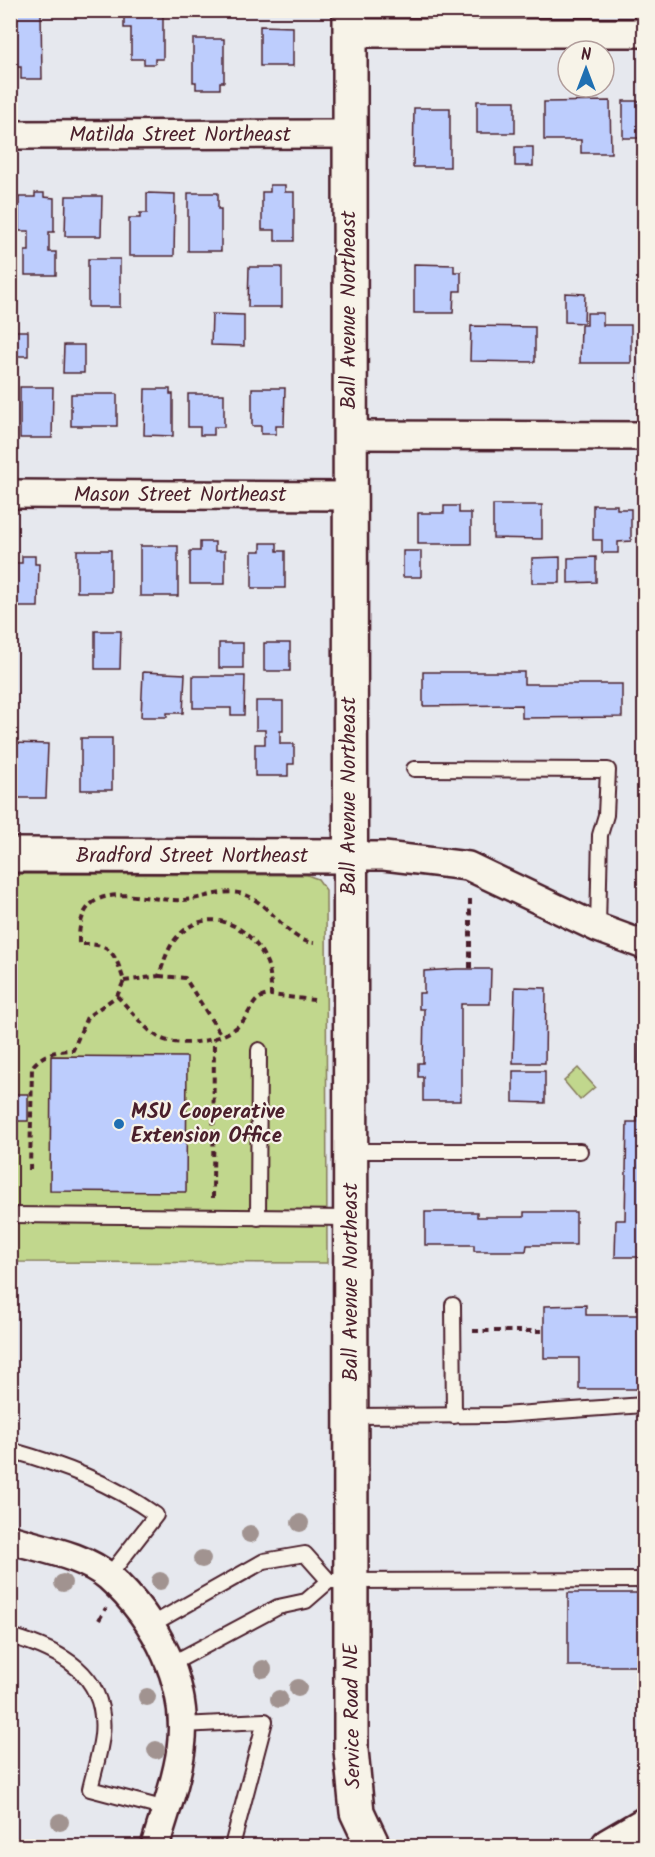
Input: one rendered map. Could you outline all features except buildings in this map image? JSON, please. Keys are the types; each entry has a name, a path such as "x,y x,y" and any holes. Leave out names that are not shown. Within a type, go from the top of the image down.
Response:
{"street":[{"path":"350,22 645,33"},
{"name":"Ball Avenue Northeast","path":"340,1581 351,1416 350,22"},
{"name":"Matilda Street Northeast","path":"10,135 349,134"},
{"path":"349,435 645,436"},
{"name":"Mason Street Northeast","path":"10,494 349,496"},
{"name":"Bradford Street Northeast","path":"10,855 384,856 468,866 598,928 645,945"},
{"path":"10,1539 65,1556 108,1577 151,1625 171,1664 182,1725 182,1749 155,1846"},
{"name":"Service Road NE","path":"340,1581 354,1791 357,1812 374,1846"},
{"path":"608,1846 645,1825"}],"lane":[{"path":"414,769 608,770 606,815 600,835 598,928"},
{"path":"258,1218 259,1050"},
{"path":"351,1151 580,1151"},
{"path":"10,1215 351,1218"},
{"path":"453,1305 454,1416"},
{"path":"351,1416 502,1415 645,1405"},
{"path":"10,1450 79,1472 136,1501 156,1515 108,1577"},
{"path":"151,1625 264,1561 279,1556 305,1554 340,1581"},
{"path":"171,1664 278,1607 306,1600 340,1581 645,1580"},
{"path":"10,1636 34,1643 72,1661 89,1680 102,1716 102,1735 90,1789 166,1809"},
{"path":"182,1725 265,1721 232,1846"}],"path":[{"path":"30,1170 32,1067 38,1059 51,1053 73,1050 87,1017 117,996 124,981 118,961 110,950 96,944 79,944 81,920 86,910 102,899 118,894 182,901 221,892 242,894 263,904 300,939 314,942"},
{"path":"470,899 470,968"},
{"path":"159,976 166,954 179,935 199,923 226,921 245,932 261,951 270,973 271,995"},
{"path":"124,981 159,976 185,978 221,1035"},
{"path":"117,996 161,1038 180,1042 221,1035 240,1024 256,999 271,995 314,1000"},
{"path":"213,1217 214,1038"},
{"path":"453,1331 544,1331"}],"green space":[{"path":"11,874 307,875 318,879 326,890 327,1263 11,1262"},
{"path":"578,1068 595,1087 580,1100 564,1081"}],"place":[{"name":"MSU Cooperative Extension Office","path":"119,1124"}]}
